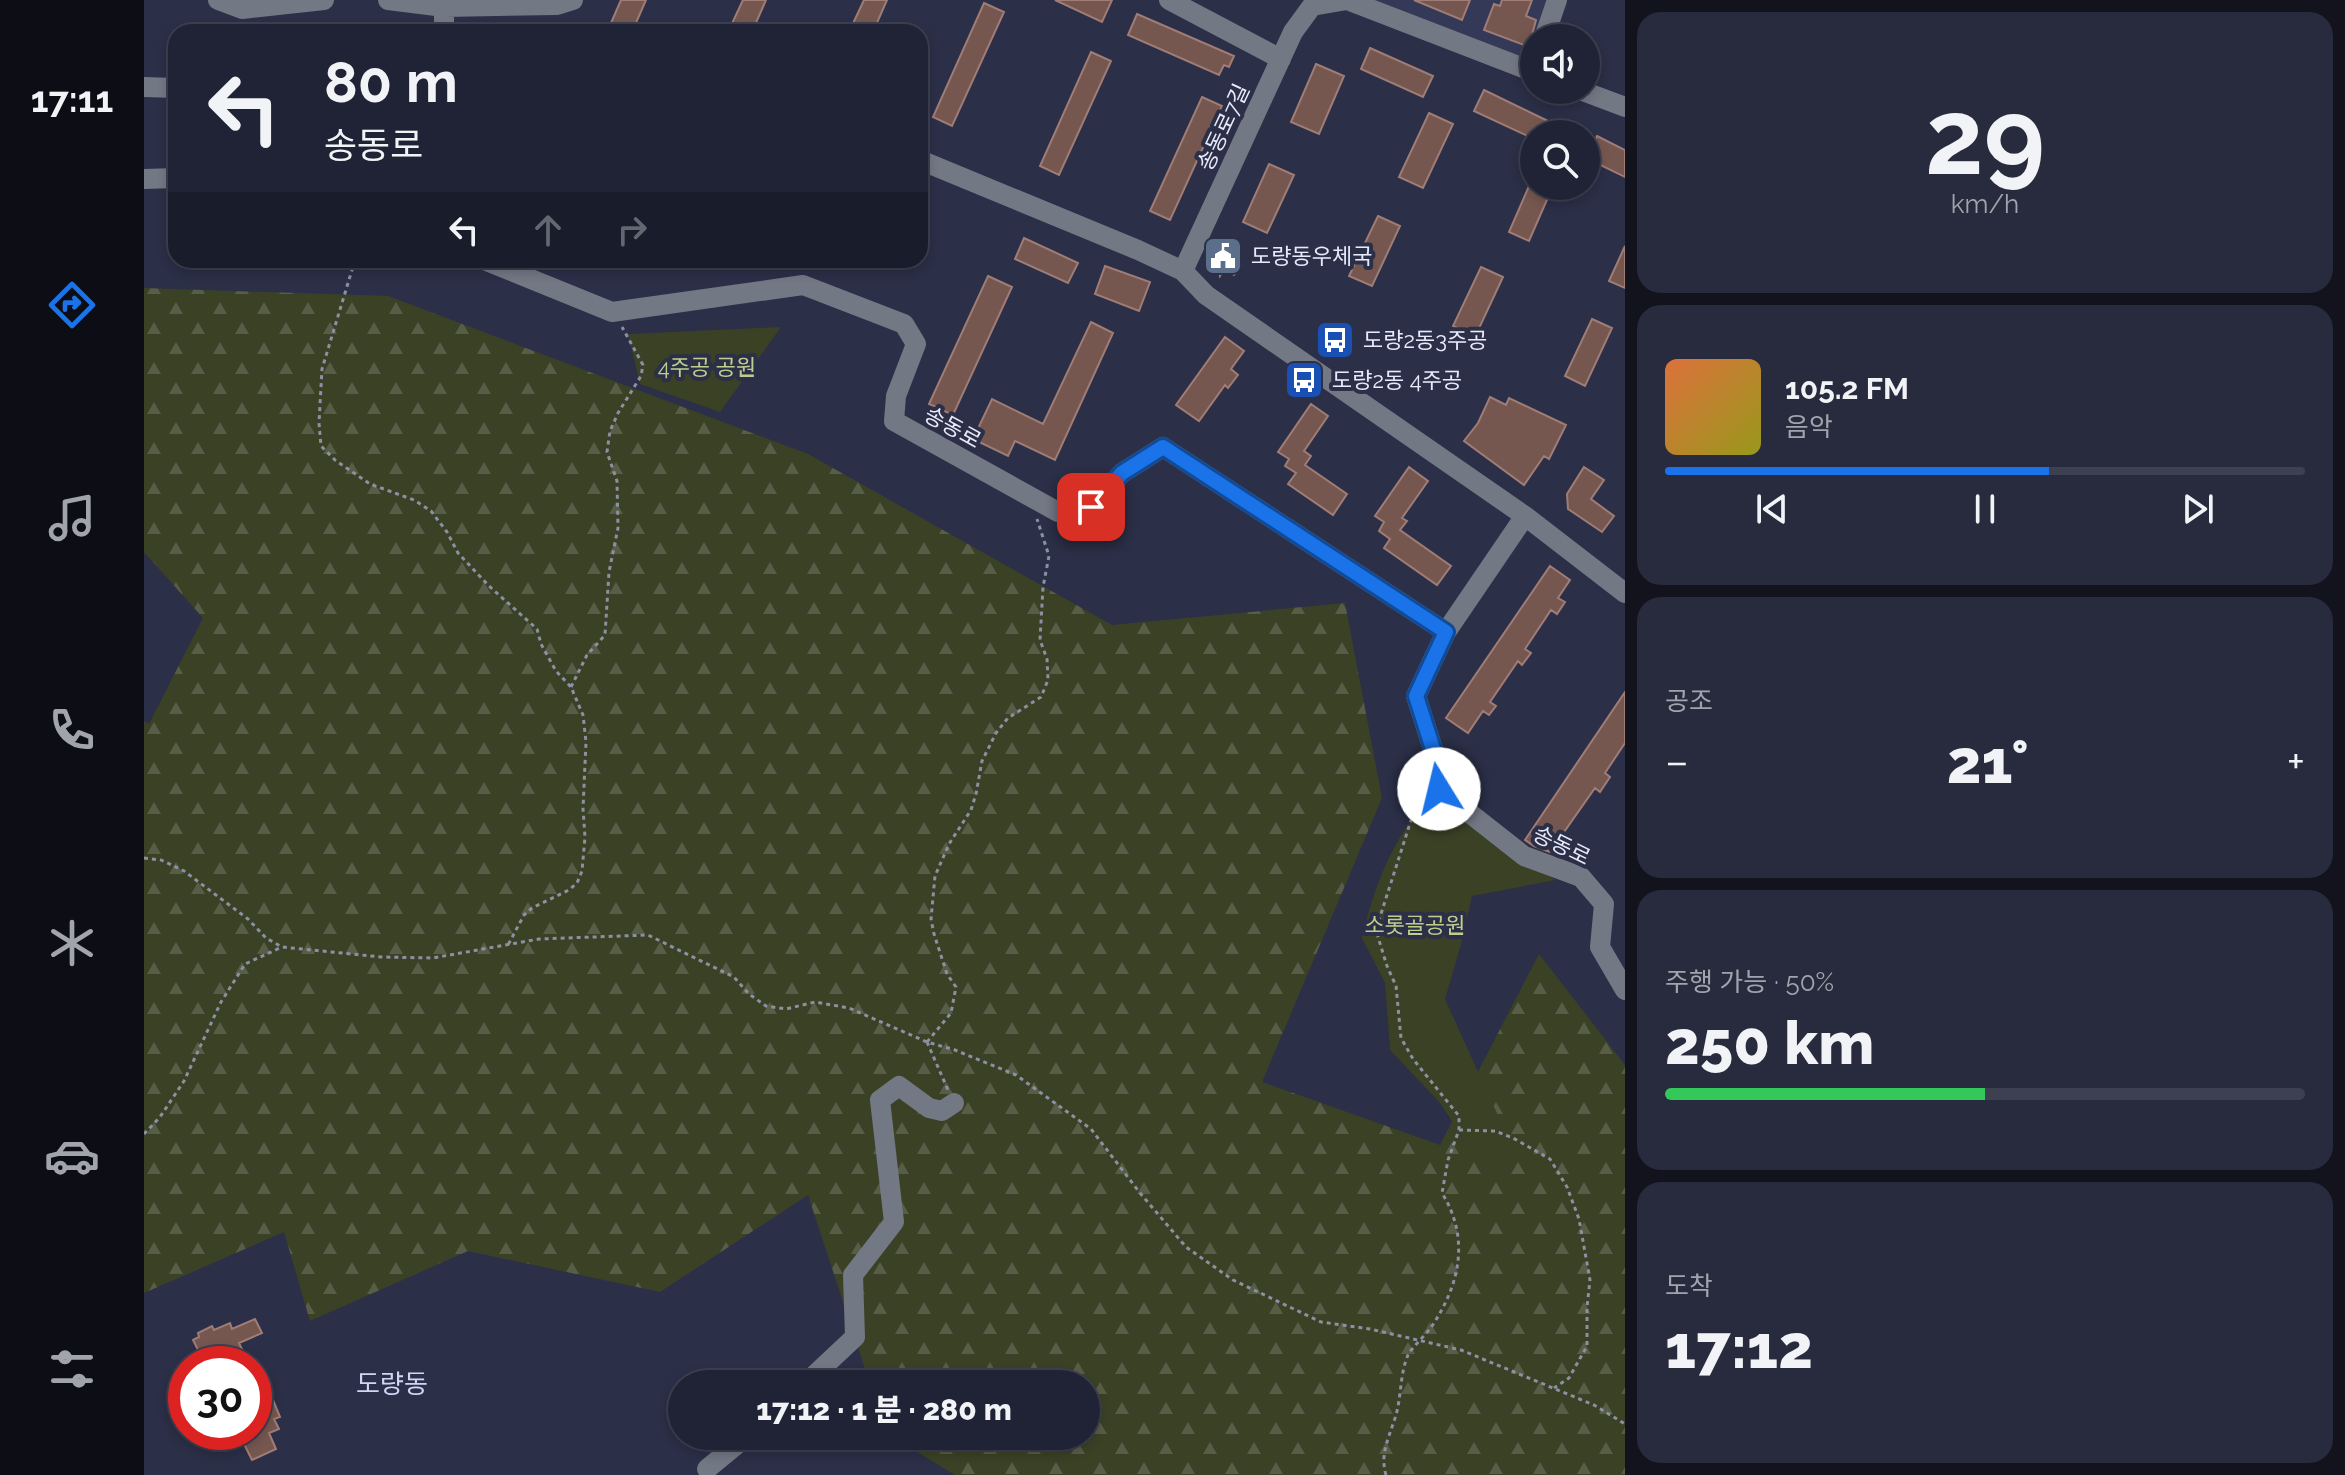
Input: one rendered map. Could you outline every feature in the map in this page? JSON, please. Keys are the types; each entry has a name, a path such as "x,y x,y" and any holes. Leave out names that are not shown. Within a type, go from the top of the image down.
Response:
{"street":[{"path":"218,0 242,9 324,0"},
{"path":"388,0 444,7 557,5 573,0"},
{"path":"1169,0 1281,59"},
{"path":"1203,0 1226,30"},
{"name":"송동로7길","path":"1183,271 1293,32 1313,3 1347,0 1520,66"},
{"path":"1549,24 1557,0"},
{"path":"444,7 444,24"},
{"path":"144,87 168,88"},
{"path":"1600,98 1625,107"},
{"path":"928,163 1183,271 1206,295 1525,516 1625,593"},
{"path":"144,179 168,178"},
{"name":"송동로","path":"504,268 612,312 803,285 904,324 916,344 896,396 894,421 1058,512 1091,507 1122,473 1163,447 1446,632"},
{"name":"송동로","path":"1525,516 1446,632 1416,696 1434,758 1439,789 1524,856 1581,877 1604,904 1600,947 1625,990"},
{"path":"820,1370 855,1337 853,1275 894,1222 880,1100 899,1086 929,1108 942,1111 954,1103"},
{"path":"707,1473 732,1450"}],"path":[{"path":"353,268 322,369 321,446 335,460 370,484 414,500 431,511 458,553 537,629 541,644 556,671 571,687 583,715 586,742 582,871 577,883 569,890 524,915 508,945"},
{"path":"571,687 587,655 605,635 609,572 618,528 617,481 607,452 610,431 641,376 643,365 621,325 624,310"},
{"path":"927,1042 951,1013 956,987 947,974 931,919 935,876 949,844 971,810 978,774 991,742 1008,718 1041,697 1048,680 1047,659 1040,640 1043,587 1049,556 1034,510 1034,499"},
{"path":"1386,1475 1384,1449 1396,1418 1403,1368 1410,1351 1422,1340 1445,1301 1455,1277 1460,1250 1453,1211 1442,1193 1448,1160 1459,1130 1459,1116 1413,1059 1401,1038 1396,986 1378,937 1379,920 1425,775 1434,758"},
{"path":"144,858 161,860 184,871 248,919 266,938 282,947 381,957 433,958 539,939 648,935 734,977 749,994 766,1006 786,1009 815,1002 849,1008 927,1042 1016,1075 1091,1129 1186,1247 1233,1280 1321,1322 1461,1350 1594,1405 1625,1424"},
{"path":"144,1134 160,1117 184,1081 221,1002 245,964 282,947"},
{"path":"927,1042 954,1103"},
{"path":"1459,1130 1495,1131 1550,1159 1567,1187 1579,1219 1590,1280 1587,1346 1569,1378 1552,1389"}],"shaded area":[{"path":"1314,0 1557,0 1549,24 1520,24 1520,63 1347,1"}],"green space":[{"path":"144,288 388,296 808,454 1112,625 1345,603 1382,798 1262,1082 1440,1145 1539,954 1625,1065 1625,1475 955,1475 914,1450 1100,1450 1100,1370 865,1370 808,1195 660,1292 468,1251 310,1321 284,1232 144,1293 144,721 149,724 203,618 144,552"},
{"name":"4주공 공원","path":"781,327 720,412 640,384 628,334"},
{"name":"소롯골공원","path":"1435,794 1508,851 1556,880 1472,896 1445,999 1500,1120 1507,1154 1482,1167 1440,1103 1390,1050 1385,983 1362,938 1380,879 1397,842 1408,824"}],"building":[{"path":"621,0 646,0 636,24 610,24"},
{"path":"743,0 766,0 756,24 732,24"},
{"path":"864,0 887,0 876,24 853,24"},
{"path":"1055,0 1112,0 1102,22"},
{"path":"1414,0 1470,0 1462,20"},
{"path":"1502,0 1532,0 1526,16 1536,20 1535,24 1520,24 1520,44 1484,30 1494,4 1500,6"},
{"path":"984,3 1004,12 952,126 933,117"},
{"path":"1137,14 1234,56 1229,67 1224,65 1219,75 1128,35"},
{"path":"1370,48 1433,76 1423,97 1361,69"},
{"path":"1091,52 1111,61 1059,175 1040,166"},
{"path":"1316,64 1344,76 1319,134 1291,122"},
{"path":"1484,90 1546,120 1520,120 1520,132 1474,111"},
{"path":"1202,97 1222,106 1170,220 1150,211"},
{"path":"1429,113 1453,124 1423,188 1399,177"},
{"path":"1600,138 1625,150 1625,177 1600,165"},
{"path":"1269,164 1294,175 1267,233 1243,222"},
{"path":"1523,200 1547,200 1529,241 1509,232"},
{"path":"1378,216 1400,226 1372,286 1349,276"},
{"path":"1024,238 1078,263 1068,283 1015,259"},
{"name":"도량동우체국","path":"1222,239 1236,247 1229,259 1241,266 1234,275 1224,269 1220,276 1215,251"},
{"path":"1625,246 1625,288 1609,281"},
{"path":"1105,266 1150,282 1139,311 1095,294"},
{"path":"1481,267 1503,277 1475,337 1453,326"},
{"path":"988,276 1012,287 953,415 929,404"},
{"path":"1592,319 1612,328 1585,386 1565,376"},
{"path":"1091,322 1113,333 1055,460 1015,441 1008,456 973,439 992,399 1043,424"},
{"path":"1225,337 1244,351 1231,369 1238,375 1228,388 1225,385 1199,421 1176,405"},
{"path":"1490,397 1506,405 1509,398 1566,425 1549,459 1544,456 1524,485 1464,441 1478,423"},
{"path":"1311,404 1328,416 1304,451 1311,456 1305,465 1347,494 1333,515 1288,484 1296,473 1285,466 1289,459 1278,452"},
{"path":"1409,467 1428,481 1402,518 1407,521 1400,530 1451,566 1437,585 1384,548 1390,539 1379,531 1384,522 1375,516"},
{"path":"1584,467 1604,480 1591,499 1614,516 1602,532 1568,509 1567,494"},
{"path":"1550,566 1570,580 1558,598 1565,602 1557,614 1551,610 1525,649 1531,653 1522,665 1518,661 1490,702 1496,706 1489,715 1483,711 1468,733 1446,718"},
{"path":"1625,692 1625,743 1605,773 1610,777 1600,792 1595,788 1550,852 1534,846 1525,840"},
{"path":"255,1319 262,1333 239,1343 240,1346 196,1346 193,1340 199,1337 198,1333 212,1326 214,1330 230,1323 232,1329"},
{"path":"272,1400 280,1417 274,1419 279,1429 272,1432"},
{"path":"272,1440 276,1449 252,1460 247,1450 272,1450"}],"place":[{"name":"도량동우체국","path":"1223,256"},
{"name":"도량2동3주공","path":"1335,340"},
{"name":"도량2동 4주공","path":"1304,380"}],"district":[{"name":"도량동","path":"392,1384"}],"route":[{"path":"1091,507 1122,473 1163,447 1446,632 1416,696 1433,749 1439,789"}]}
